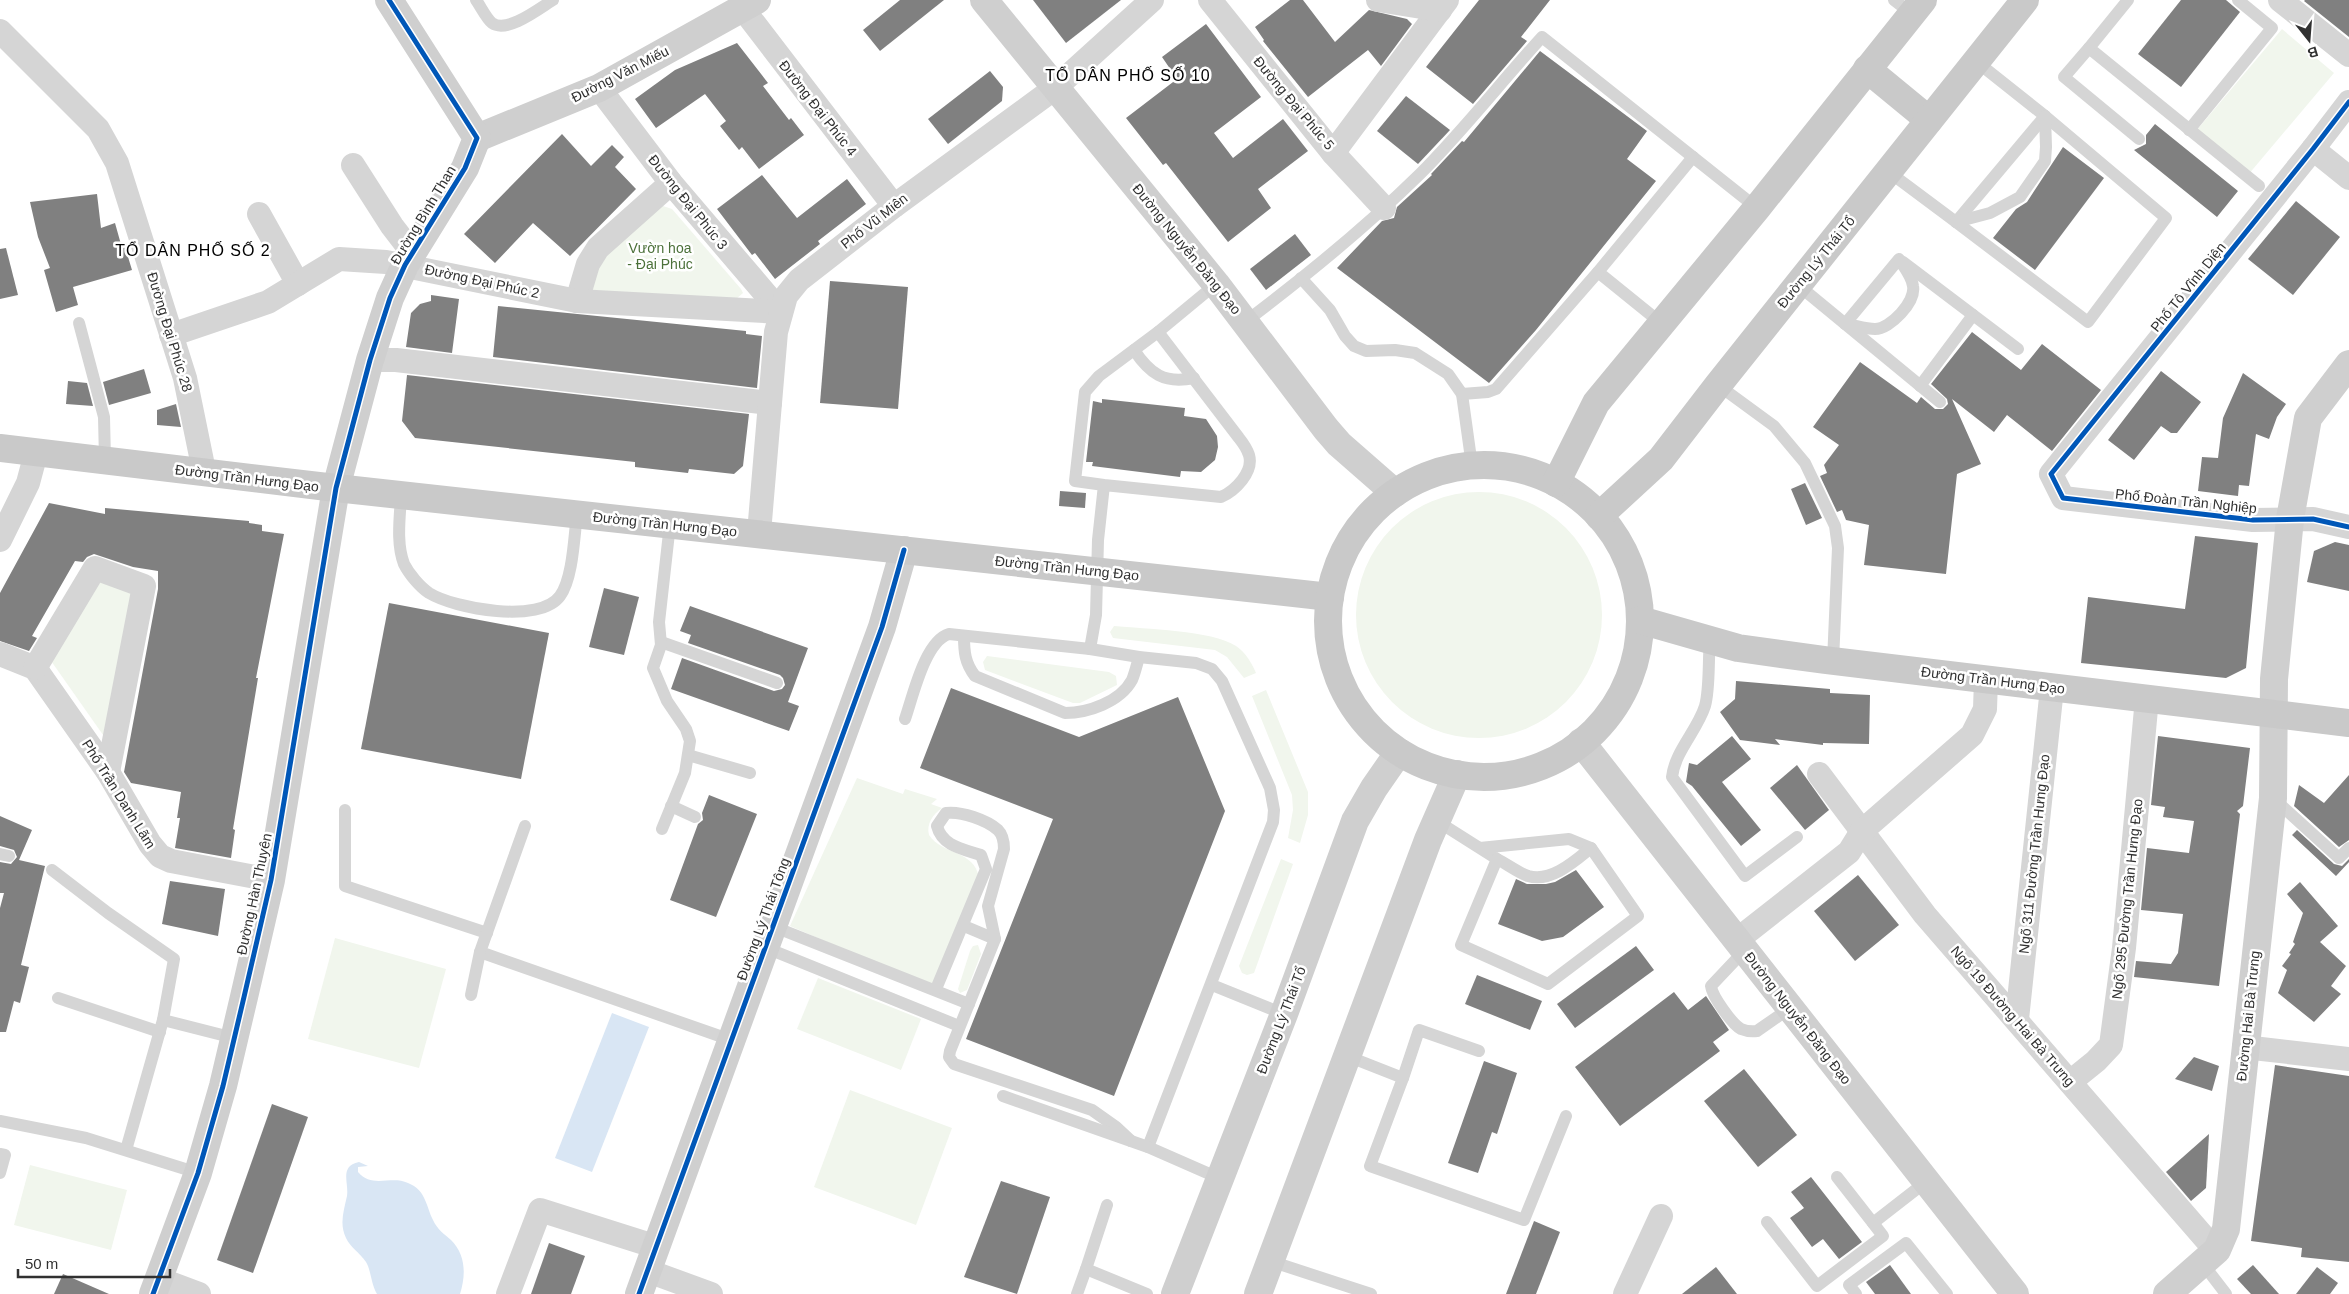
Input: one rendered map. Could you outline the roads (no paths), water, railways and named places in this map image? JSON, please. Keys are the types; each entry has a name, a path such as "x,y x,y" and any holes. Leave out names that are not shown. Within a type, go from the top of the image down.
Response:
{"main road":[{"path":"389,0 477,138"},
{"name":"Đường Nguyễn Đăng Đạo","path":"984,0 1216,284 1332,437 1395,493"},
{"name":"Đường Lý Thái Tổ","path":"1600,516 1662,459 1718,385 2025,0"},
{"name":"Đường Văn Miếu","path":"477,138 599,88 746,3"},
{"path":"1556,483 1590,411 1757,208 1867,69 1910,5"},
{"path":"1867,69 1929,120"},
{"name":"Đường Bình Than","path":"336,488 370,360 390,298 408,258 464,168 477,138"},
{"name":"Đường Hai Bà Trưng","path":"2167,1294 2210,1257 2226,1229 2244,1047 2273,798 2274,679 2290,518 2308,418 2349,364"},
{"name":"Đường Trần Hưng Đạo","path":"0,448 401,496 670,524 1330,598"},
{"path":"1472,466 1510,468 1534,474 1556,483 1579,498 1600,516 1621,547 1629,564 1638,594 1640,620 1636,655 1624,690 1604,720 1581,742 1557,758 1525,770 1491,776 1458,774 1427,766 1399,752 1364,721 1350,702 1332,660 1328,637 1330,598 1340,561 1355,533 1376,509 1395,493 1416,481 1438,472 1472,466"},
{"name":"Đường Hàn Thuyên","path":"156,1286 198,1173 223,1086 270,880 336,488"},
{"name":"Đường Lý Thái Tông","path":"648,1271 768,936 882,627 904,550"},
{"name":"Đường Trần Hưng Đạo","path":"1640,620 1738,648 1986,680 2349,723"},
{"name":"Đường Nguyễn Đăng Đạo","path":"1581,742 2015,1294"},
{"name":"Đường Lý Thái Tổ","path":"1175,1294 1284,1014 1355,820 1399,752"},
{"path":"1258,1294 1437,821 1458,774"}],"street":[{"name":"Phố Vũ Miên","path":"759,534 776,332 786,296 799,280 894,206 1055,88 1152,0"},
{"name":"Đường Đại Phúc 5","path":"1210,0 1333,154 1443,5"},
{"path":"1378,0 1443,5"},
{"path":"2280,0 2349,55"},
{"name":"Đường Đại Phúc 4","path":"746,3 894,206"},
{"name":"Đường Đại Phúc 28","path":"0,31 98,129 109,146 117,164 188,391 202,461 201,473"},
{"name":"Đường Đại Phúc 3","path":"599,88 671,183 780,312"},
{"name":"Phố Tô Vĩnh Diện","path":"2057,486 2051,474 2349,102"},
{"path":"2313,149 2349,178"},
{"path":"1333,154 1384,208"},
{"path":"352,165 392,226 408,258"},
{"path":"577,301 588,264 598,248 671,183"},
{"path":"259,214 298,284"},
{"name":"Đường Đại Phúc 2","path":"171,335 268,302 339,259 386,262 408,258 577,301 780,312"},
{"path":"370,360 396,360 770,402"},
{"path":"0,540 28,483 36,453"},
{"name":"Phố Đoàn Trần Nghiệp","path":"2057,486 2063,498 2253,520 2312,519 2349,527"},
{"path":"0,654 34,668 95,568 144,586 108,772"},
{"name":"Phố Trần Danh Lãm","path":"34,668 108,772 150,844 160,856 171,861 270,880"},
{"path":"1741,945 1849,852 1862,830 1972,735 1984,709 1986,680"},
{"name":"Ngõ 311 Đường Trần Hưng Đạo","path":"2017,1020 2052,688"},
{"name":"Ngõ 295 Đường Trần Hưng Đạo","path":"2070,1082 2096,1061 2111,1045 2124,948 2147,698"},
{"name":"Ngõ 19 Đường Hai Bà Trưng","path":"1819,774 1925,915 2070,1082 2210,1257"},
{"path":"2244,1047 2349,1059"},
{"path":"508,1294 540,1210 648,1271 711,1294"},
{"path":"1632,1290 1661,1216"},
{"path":"156,1286 198,1294"}],"lane":[{"path":"476,0 490,22 502,25 518,21 553,0"},
{"path":"2128,0 2064,77 2139,139"},
{"path":"2189,130 2272,28 2238,0"},
{"path":"1245,322 1343,245 1422,172 1542,37 1757,208"},
{"path":"2089,48 2259,186"},
{"path":"1889,172 2088,322 2166,218 2045,116 1977,62"},
{"path":"1956,222 2045,116"},
{"path":"1956,222 1990,213 2020,197 2045,161 2045,116"},
{"path":"1462,394 1488,392 1496,389 1598,272 1693,157"},
{"path":"1845,324 1899,259"},
{"path":"1845,324 1876,329 1888,326 1903,311 1913,295 1913,286 1899,259"},
{"path":"1899,259 2018,349"},
{"path":"1598,272 1661,323"},
{"path":"1301,278 1330,310 1345,336 1354,346 1366,351 1395,350 1415,353 1448,374 1462,394 1472,466"},
{"path":"1158,332 1249,453 1250,461 1246,472 1237,488 1229,494 1213,498 1075,481 1085,392 1099,376 1158,332 1216,284"},
{"path":"1798,285 1940,402"},
{"path":"1920,386 1973,315"},
{"path":"79,323 104,417 105,460"},
{"path":"1134,350 1145,366 1164,378 1184,380 1194,378"},
{"path":"1718,385 1774,426 1805,463 1835,526 1838,548 1833,661"},
{"path":"1090,649 1096,615 1098,540 1104,485"},
{"path":"401,496 400,549 405,565 414,579 429,593 461,605 495,611 524,612 549,606 560,596 567,580 577,514"},
{"path":"662,829 685,773 688,755 688,734 667,700 653,668 661,642 659,622 670,524"},
{"path":"906,719 919,678 935,642 950,634 1196,663 1212,669 1226,688 1273,798 1274,810 1270,831 1148,1147"},
{"path":"964,636 964,652 967,666 976,676 1065,713 1079,713 1095,708 1121,693 1132,680 1139,657"},
{"path":"1710,640 1706,705 1699,722 1677,760 1672,777 1745,876 1797,837"},
{"path":"661,642 777,683"},
{"path":"688,755 750,773"},
{"path":"2273,798 2339,858 2349,848"},
{"path":"671,806 695,817"},
{"path":"346,810 345,886 487,933"},
{"path":"936,990 986,869 981,856 946,842 939,835 938,826 946,813 956,812 998,830 1004,840 1004,852 988,906 995,939 949,1054 954,1064 1092,1110 1116,1127 1131,1141"},
{"path":"1437,821 1497,859 1530,876 1541,877 1559,871 1591,848"},
{"path":"471,995 480,952 525,826"},
{"path":"1480,848 1569,838 1591,848 1638,916 1548,984 1461,945 1497,859"},
{"path":"52,870 108,913 174,959 161,1026 126,1150"},
{"path":"964,926 995,939"},
{"path":"768,936 936,990 970,1004"},
{"path":"768,936 959,1026"},
{"path":"1741,945 1711,986 1713,995 1735,1024 1743,1030 1756,1031 1790,1008"},
{"path":"480,952 731,1040"},
{"path":"1212,985 1284,1014"},
{"path":"58,998 161,1026 234,1038"},
{"path":"1478,1051 1419,1030 1370,1166 1524,1220 1566,1116"},
{"path":"1347,1056 1403,1078"},
{"path":"1002,1096 1148,1147 1220,1178"},
{"path":"0,1121 86,1138 198,1173"},
{"path":"0,1154 5,1155 0,1173"},
{"path":"1768,1222 1817,1286 1883,1236 1837,1177"},
{"path":"1873,1223 1927,1181"},
{"path":"1077,1294 1107,1205"},
{"path":"1856,1294 1849,1285 1906,1243 1947,1294"},
{"path":"2210,1257 2226,1294"},
{"path":"1270,1261 1331,1288 1370,1294"},
{"path":"1086,1269 1146,1294"}],"water":[{"path":"612,1013 649,1027 592,1172 555,1158"},
{"path":"359,1162 368,1166 358,1167 358,1172 369,1180 402,1181 419,1190 435,1223 460,1252 464,1273 460,1294 377,1294 366,1262 348,1241 343,1228 347,1196 347,1171 353,1164"}],"district":[{"name":"TỔ DÂN PHỐ SỐ 10","path":"1128,75"},
{"name":"TỔ DÂN PHỐ SỐ 2","path":"193,250"}],"park label":[{"name":"Vườn hoa - Đại Phúc","path":"660,256"}]}
